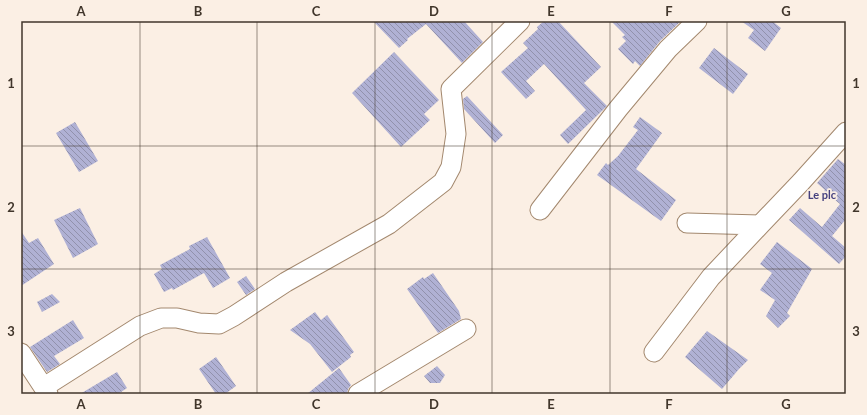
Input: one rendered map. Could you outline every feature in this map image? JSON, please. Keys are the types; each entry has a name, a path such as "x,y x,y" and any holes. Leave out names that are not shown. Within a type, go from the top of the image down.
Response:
{"street":[{"path":"21,353 46,391 140,326 161,318 178,318 200,323 219,324 286,282 389,224 443,182 451,167 456,134 451,89 520,21"},
{"path":"540,210 618,109 668,49 697,21"},
{"path":"654,352 711,277 846,132"},
{"path":"687,223 760,225"},
{"path":"358,394 466,329"}],"building":[{"path":"373,21 464,21 483,42 462,63 426,24 407,39 408,40 399,48"},
{"path":"544,21 558,21 601,67 584,83 607,106 568,144 560,135 586,110 544,64 526,81 535,91 526,99 501,72 528,48 523,43"},
{"path":"611,21 681,21 660,41 640,66 635,61 633,64 618,49 626,41 622,37 625,35"},
{"path":"741,21 772,21 781,28 765,51 748,38 754,30"},
{"path":"714,48 748,74 733,94 699,68"},
{"path":"394,52 439,100 424,114 430,120 401,147 352,93"},
{"path":"467,96 503,135 495,143 464,109 463,99"},
{"path":"640,117 662,133 636,169 676,200 661,221 597,175 606,163 608,165 618,156 638,130 633,127"},
{"path":"75,122 98,161 79,172 56,133"},
{"path":"838,159 846,165 846,219 832,236 846,248 846,256 839,264 789,220 800,208 822,227 840,204 817,183"},
{"path":"80,208 98,244 73,258 54,220"},
{"path":"21,231 29,243 38,238 54,264 21,286"},
{"path":"207,237 230,278 213,288 204,273 173,290 172,288 164,292 154,274 162,269 160,265 190,249 189,246"},
{"path":"777,242 812,269 787,313 790,316 778,328 766,316 775,300 760,290 772,273 760,264"},
{"path":"433,273 459,311 461,319 438,333 407,289 423,277 424,279"},
{"path":"246,276 255,289 246,295 237,282"},
{"path":"52,294 60,302 42,312 37,302"},
{"path":"315,312 321,320 327,315 354,352 350,355 351,357 332,372 310,344 290,330"},
{"path":"73,320 84,338 54,356 60,364 47,372 30,347"},
{"path":"707,331 748,360 722,389 685,357"},
{"path":"216,357 236,386 225,394 216,394 199,369"},
{"path":"437,366 445,375 440,383 430,383 424,376"},
{"path":"339,368 351,385 347,394 307,394"},
{"path":"117,372 127,388 118,394 80,394"}],"district":[{"name":"Le plc","path":"822,195"}]}
